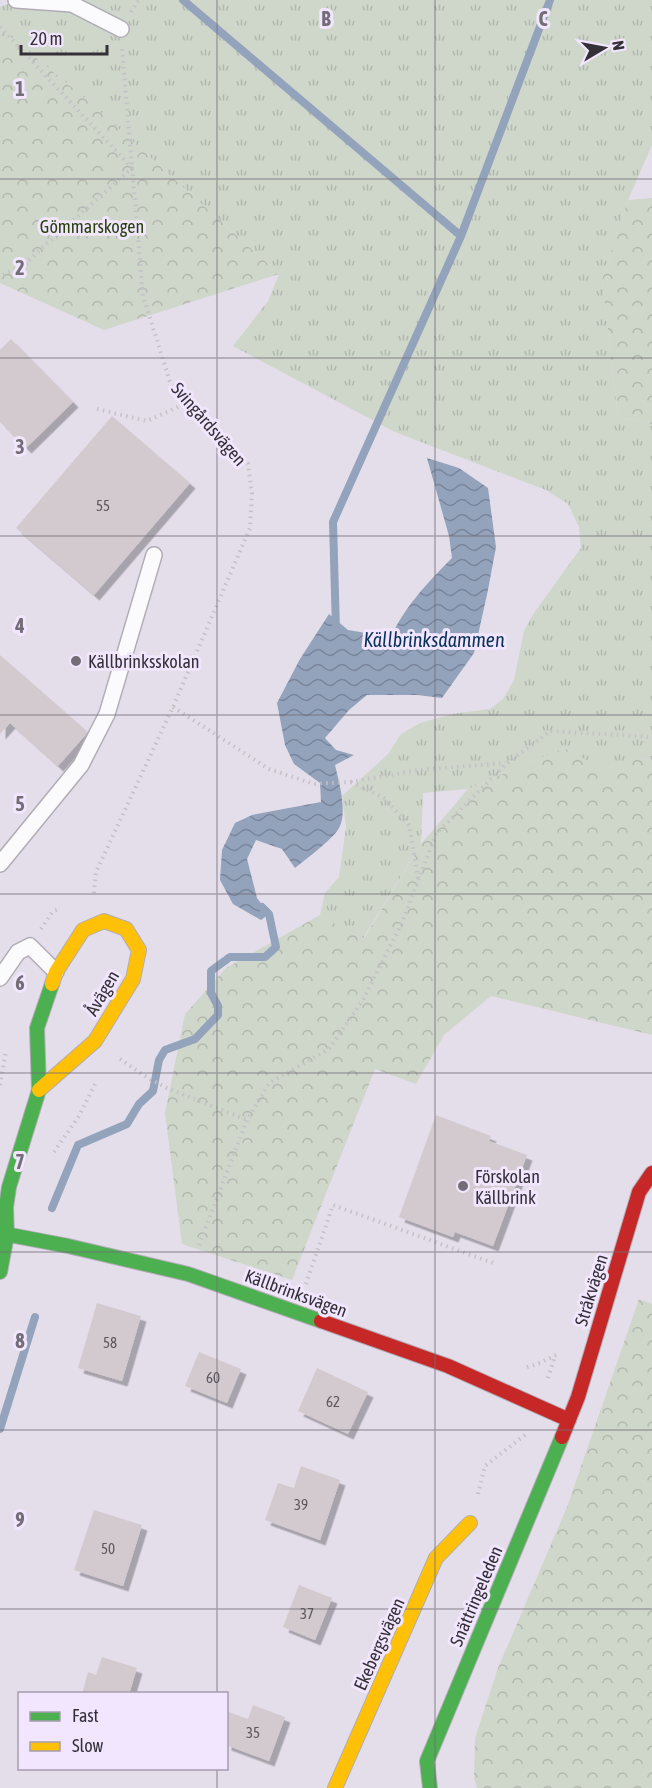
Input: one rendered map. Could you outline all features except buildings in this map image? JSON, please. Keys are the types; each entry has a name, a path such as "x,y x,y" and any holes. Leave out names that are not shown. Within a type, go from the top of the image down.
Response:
{"street":[{"name":"Åvägen","path":"0,1272 9,1187 39,1090 37,1028 56,972 83,930 104,921 126,929 139,950 133,979 95,1041 39,1090"},
{"name":"Stråkvägen","path":"569,1420 578,1397 639,1192 652,1173"},
{"name":"Källbrinksvägen","path":"3,1234 68,1246 188,1274 448,1366 569,1420"},
{"name":"Snättringeleden","path":"430,1788 427,1761 569,1420"},
{"name":"Ekebergsvägen","path":"335,1788 436,1558 470,1523"}],"lane":[{"path":"16,0 72,4 121,29"},
{"path":"0,864 81,765 107,714 154,555"},
{"path":"0,978 18,952 30,946 56,972"}],"path":[{"path":"121,29 139,0"},
{"path":"0,27 132,168 22,266 0,276"},
{"name":"Svingårdsvägen","path":"94,898 96,872 173,707 250,528 252,494 248,464 170,382 143,296 121,29"},
{"path":"97,409 147,421 189,402"},
{"path":"173,707 269,768 314,784 350,782 418,770 507,763"},
{"path":"188,1274 247,1120 269,1083 329,1049 363,1000 402,923 436,834 507,763 549,731 652,738"},
{"path":"350,782 384,798 408,825 418,879"},
{"path":"49,1158 79,1116 100,1074"},
{"path":"147,1078 247,1120"},
{"path":"296,1313 333,1205 493,1263"},
{"path":"523,1368 563,1352"},
{"path":"470,1523 485,1466 527,1433"}],"green space":[{"path":"17,0 652,0 652,145 628,200 602,280 618,417 652,424 652,760 632,759 603,769 564,748 468,789 423,793 421,844 362,940 320,915 325,893 339,877 346,827 342,796 388,754 401,734 420,723 452,714 490,709 503,699 514,680 524,631 534,613 581,548 579,527 568,504 546,490 395,432 233,346 268,301 279,274 87,100 0,28 0,7"},
{"name":"Gömmarskogen","path":"0,28 87,100 279,274 104,330 0,283"},
{"path":"652,198 652,424 618,417 602,280 628,200"},
{"path":"564,748 603,769 632,759 652,760 652,1035 491,996 444,1035 416,1084 375,1069 292,1280 182,1244 165,1113 185,1014 226,968 320,915 363,940 421,844 468,789"},
{"path":"639,1299 652,1304 652,1788 477,1788 474,1778 475,1738 498,1668 567,1507"}],"water":[{"name":"Källbrinksdammen","path":"427,458 459,468 488,488 496,547 474,653 442,698 417,695 367,695 349,710 325,738 336,750 354,755 335,765 343,804 340,826 327,842 295,868 282,849 256,840 247,859 257,898 269,914 261,920 233,904 220,880 222,850 235,823 252,815 321,802 320,783 294,764 285,745 277,703 300,659 329,614 348,630 372,634 393,632 412,602 452,558 449,536"}],"waterway":[{"path":"183,0 461,236 333,522 336,631"},
{"path":"461,236 550,0"},
{"path":"52,1208 78,1145 127,1124 139,1104 153,1091 159,1060 165,1050 195,1039 218,1015 218,1006 211,993 211,971 230,957 265,957 276,947 269,914 262,907"},
{"path":"0,1429 35,1317"}],"traffic: fast":[{"path":"0,1272 7,1235 6,1207 9,1187 39,1090 37,1028 52,984"},
{"path":"0,1233 188,1274 321,1321"},
{"path":"430,1788 427,1761 562,1437"}],"traffic: slow":[{"path":"39,1090 95,1041 133,979 139,950 126,929 104,921 83,930 56,972 52,984"},
{"path":"335,1788 436,1558 470,1523"}],"traffic: jam":[{"path":"562,1437 578,1397 639,1192 652,1173"},
{"path":"321,1321 448,1366 569,1420"}],"place":[{"name":"Källbrinksskolan","path":"76,661"},
{"name":"Förskolan Källbrink","path":"463,1186"}]}
